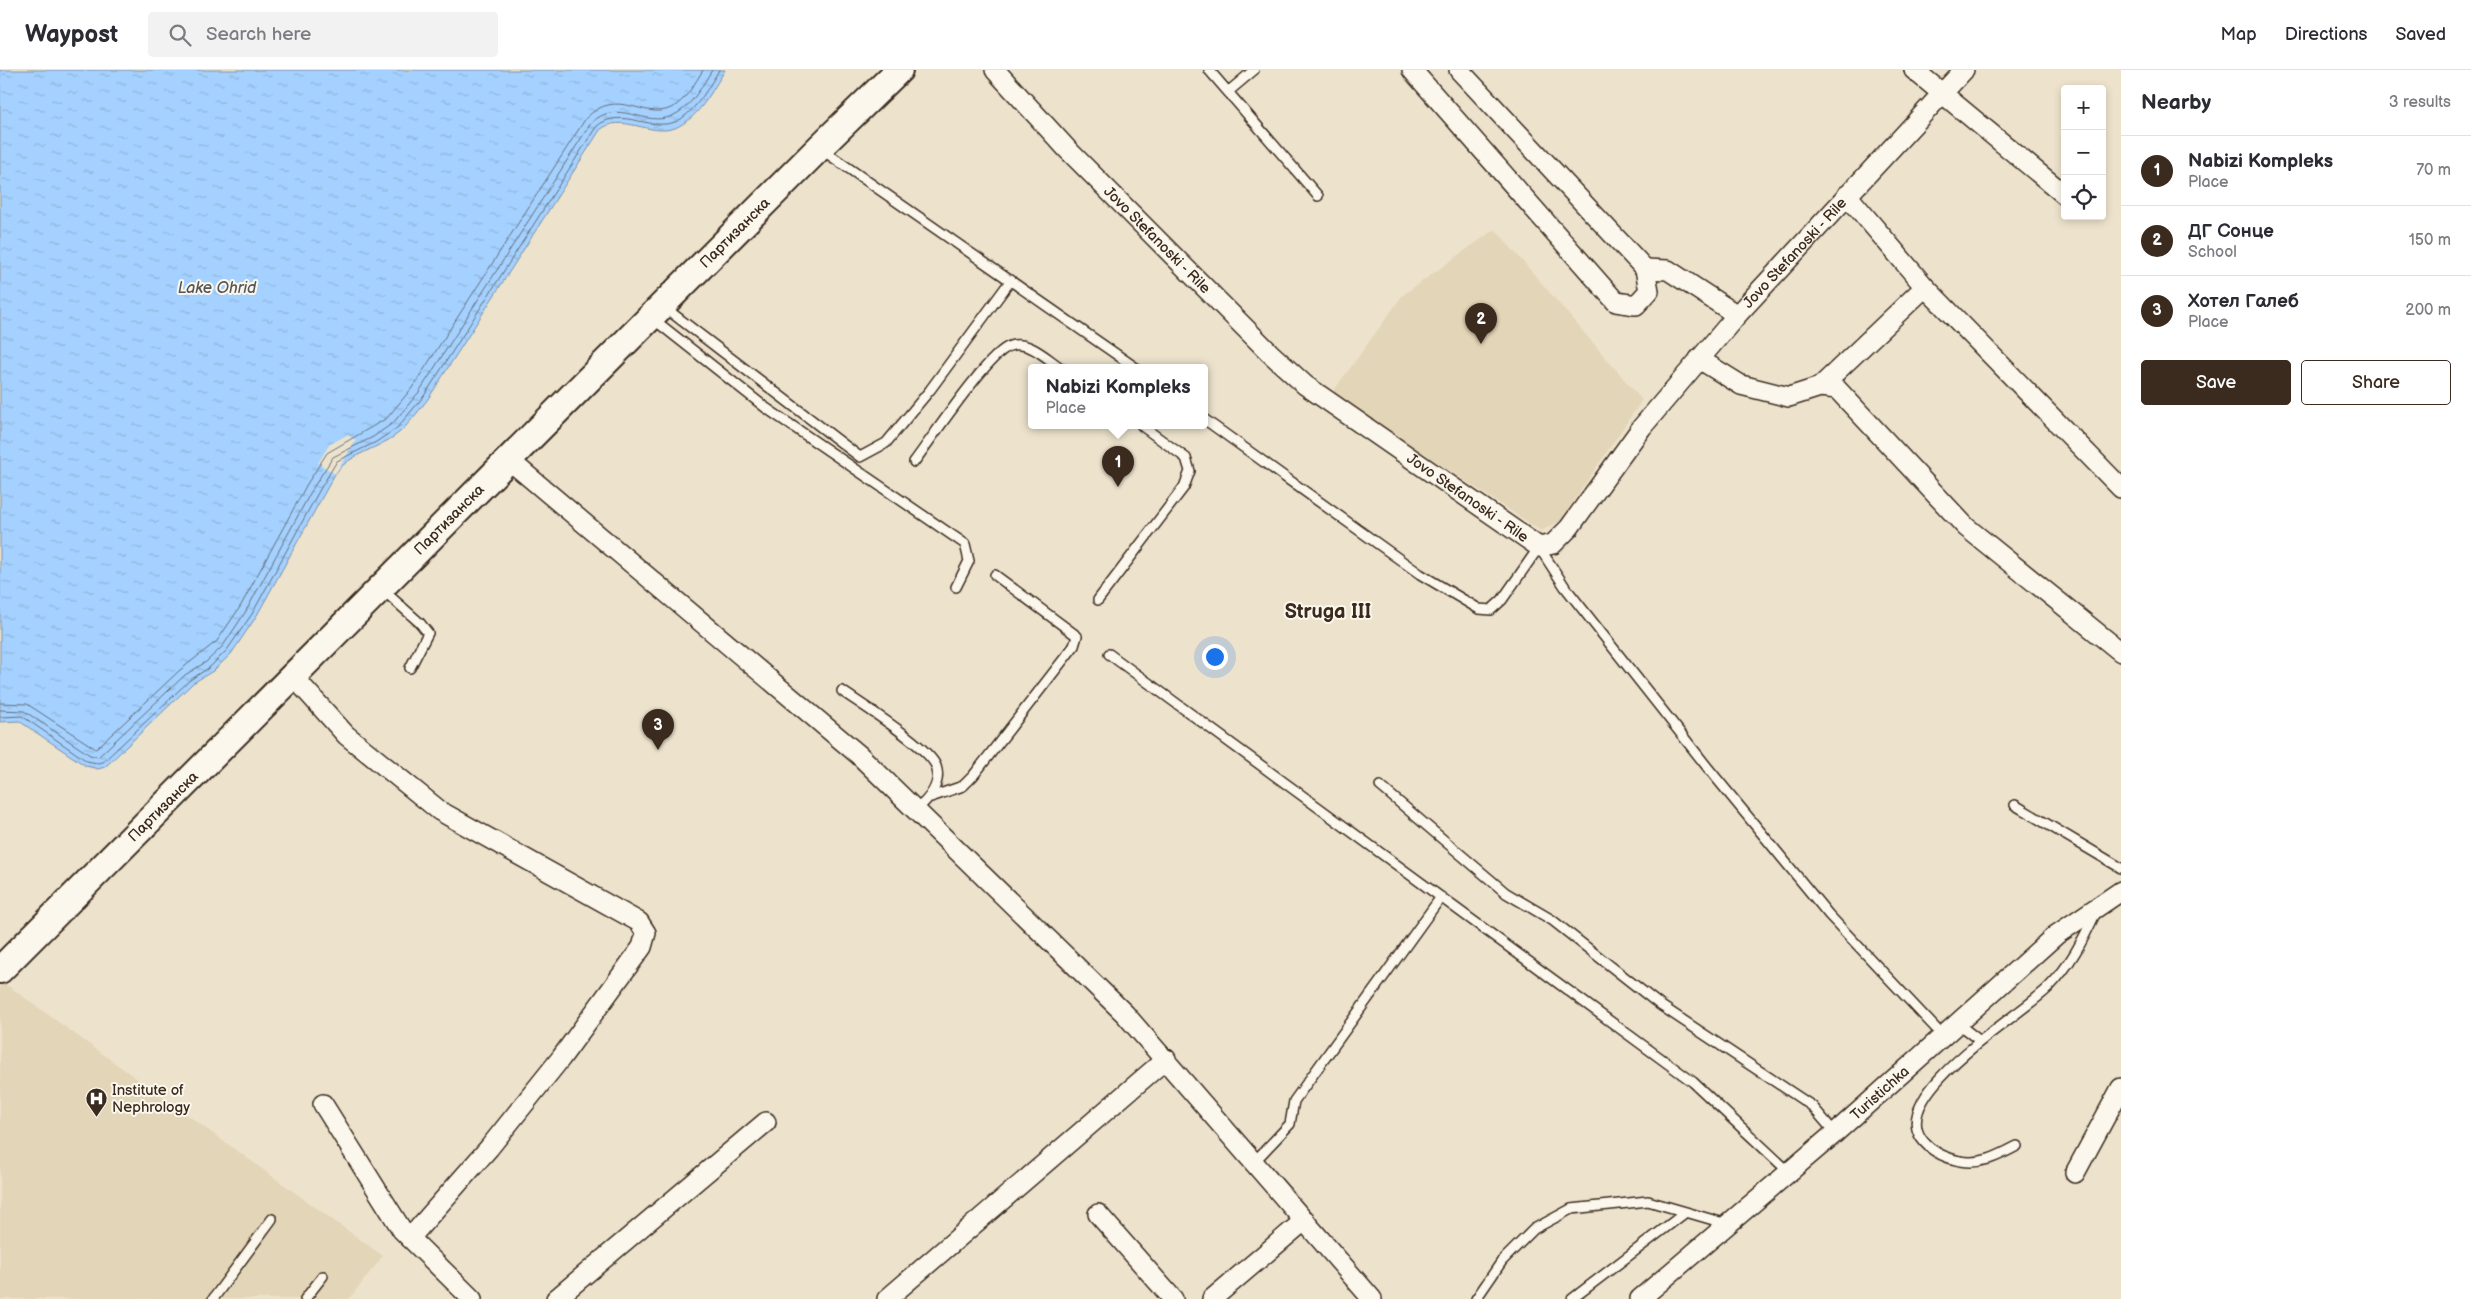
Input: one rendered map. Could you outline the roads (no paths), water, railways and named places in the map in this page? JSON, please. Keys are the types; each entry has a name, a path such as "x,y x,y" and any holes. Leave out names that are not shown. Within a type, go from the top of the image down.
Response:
{"main road":[{"name":"Партизанска","path":"0,970 899,70"}],"street":[{"name":"Jovo Stefanoski - Rile","path":"995,70 1068,150 1270,353 1298,378 1539,547 1553,544 1569,528 1642,427 1699,359 1847,195 1964,70"},
{"path":"1412,70 1616,302 1636,306 1649,291 1645,270 1459,70"},
{"path":"1914,70 2061,193"},
{"path":"1847,195 1925,288 2121,488"},
{"path":"1645,270 1668,270 1737,315"},
{"path":"1820,387 1925,288"},
{"path":"1699,359 1741,385 1789,397 1820,387 1837,389 1966,527 2121,652"},
{"path":"509,460 852,748 917,809 1028,921 1125,1014 1166,1059 1372,1299"},
{"path":"293,676 346,735 440,811 639,922 646,933 642,947 561,1058 489,1148 410,1238"},
{"name":"Turistichka","path":"1640,1299 1835,1133 2056,935 2121,891"},
{"path":"887,1299 1166,1059"},
{"path":"2075,1174 2121,1088"},
{"path":"323,1104 402,1230 472,1299"},
{"path":"556,1299 766,1122"},
{"path":"1098,1214 1173,1299"},
{"path":"1212,1299 1305,1220"}],"lane":[{"path":"1209,70 1318,196"},
{"path":"1229,91 1254,70"},
{"path":"819,148 1128,364"},
{"path":"657,312 860,457 886,443 930,390 1010,280"},
{"path":"657,312 766,408 965,544 969,561 956,587"},
{"path":"914,462 990,362 1009,346 1029,346 1055,364"},
{"path":"1208,422 1420,574 1479,609 1491,610 1502,600 1539,547 1565,587 1720,783 1829,915 1943,1036"},
{"path":"1098,600 1184,487 1190,471 1186,458 1146,429"},
{"path":"917,809 931,797 963,786 973,776 1074,646 1077,636 996,575"},
{"path":"381,588 420,622 428,633 410,668"},
{"path":"1109,654 1693,1082 1789,1172"},
{"path":"842,691 927,752 937,767 935,785 931,797"},
{"path":"1380,786 1506,893 1552,920 1660,1004 1812,1106 1835,1133"},
{"path":"2015,806 2121,868"},
{"path":"1254,1162 1290,1124 1294,1101 1441,897"},
{"path":"2017,1146 1986,1162 1970,1163 1956,1160 1932,1150 1916,1129 1916,1114 1944,1073 1980,1041 2047,989 2070,962 2082,943 2098,907"},
{"path":"1957,1023 1980,1041"},
{"path":"1476,1299 1502,1261 1534,1229 1571,1209 1648,1202 1728,1224"},
{"path":"1572,1299 1686,1212"},
{"path":"213,1299 272,1219"},
{"path":"305,1299 323,1276"}],"water":[{"name":"Lake Ohrid","path":"0,70 725,70 698,111 675,128 656,130 617,123 608,125 600,130 428,399 400,432 348,461 335,474 256,617 231,654 213,671 193,683 105,767 98,769 86,766 19,721 0,722"}],"place":[{"name":"ДГ Сонце","path":"1481,344"},
{"name":"Nabizi Kompleks","path":"1118,487"},
{"name":"Хотел Галеб","path":"658,750"},
{"name":"Institute of Nephrology","path":"96,1118"}],"district":[{"name":"Struga III","path":"1328,611"}]}
